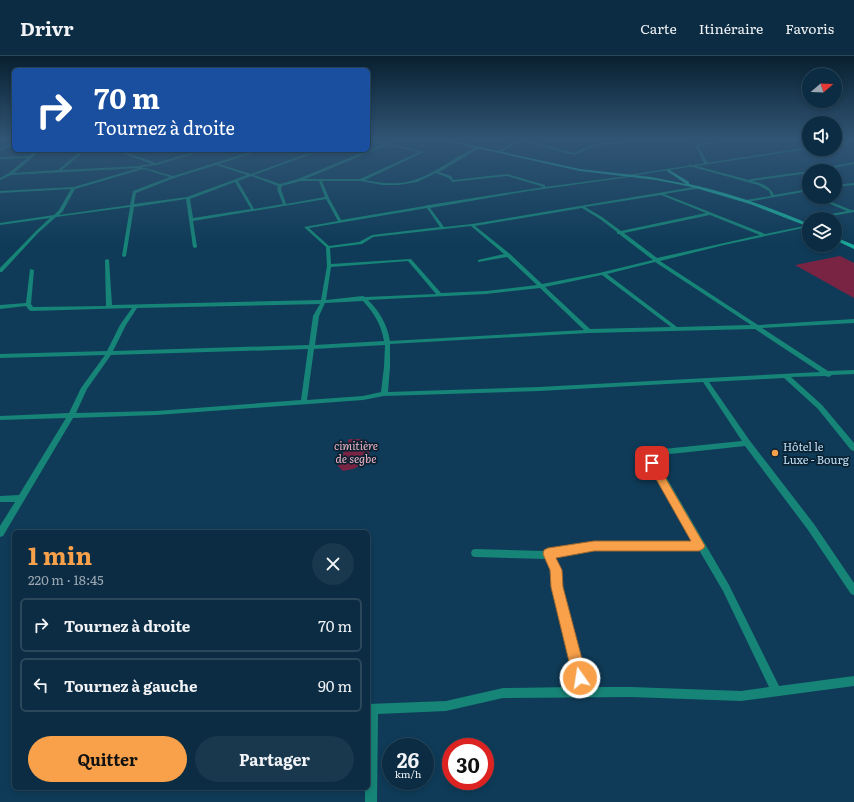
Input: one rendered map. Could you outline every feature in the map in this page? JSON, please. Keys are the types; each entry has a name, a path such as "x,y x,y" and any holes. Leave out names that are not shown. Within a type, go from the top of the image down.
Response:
{"main road":[{"path":"619,175 656,179 700,188 747,201 802,223"},
{"path":"675,175 692,186"},
{"path":"842,241 854,247"}],"street":[{"path":"0,192 74,188 120,175"},
{"path":"166,175 173,177"},
{"path":"124,256 134,192 180,175"},
{"path":"246,175 280,185 312,175"},
{"path":"0,224 56,215 188,198 252,175"},
{"path":"360,180 371,175"},
{"path":"299,180 360,180 392,186 419,181 431,175"},
{"path":"444,175 450,177 452,181 507,175 548,187"},
{"path":"637,175 427,206 306,227 328,246 360,243 372,236 472,225 700,188"},
{"path":"726,175 765,186 772,192 773,196"},
{"path":"749,181 790,175"},
{"path":"236,180 253,210"},
{"path":"320,180 327,198 340,221"},
{"path":"842,185 854,184"},
{"path":"280,185 279,189 285,205"},
{"path":"0,270 61,211 74,188"},
{"path":"747,201 802,192"},
{"path":"662,195 765,235"},
{"path":"188,198 195,247"},
{"path":"191,220 327,198"},
{"path":"833,204 853,212"},
{"path":"427,206 443,228"},
{"path":"584,208 656,260 755,327 829,374"},
{"path":"842,214 853,212"},
{"path":"620,233 709,214"},
{"path":"798,221 802,220"},
{"path":"472,225 508,255 589,331"},
{"path":"32,270 28,304 31,309 323,302 363,298 440,295 540,286 604,274 656,260 802,227"},
{"path":"304,401 313,347 316,316 323,302 329,266 328,246"},
{"path":"480,260 508,255"},
{"path":"106,260 109,307"},
{"path":"329,266 409,260 440,295"},
{"path":"604,274 674,328"},
{"path":"363,298 374,307 380,317 385,327 389,342 384,394"},
{"path":"0,307 28,304"},
{"path":"0,533 71,416 84,388 108,353 123,325 136,306"},
{"path":"0,356 313,347 589,331 755,327 854,321"},
{"path":"0,418 156,413 304,401 363,398 384,394 854,372"},
{"path":"785,375 820,407 851,441 854,448"},
{"path":"706,380 747,444 811,527 854,591"},
{"path":"747,444 644,454 652,460 699,546 726,588 776,690"},
{"path":"0,499 21,498"},
{"path":"475,553 544,555 594,546 699,546"},
{"path":"548,554 556,570 557,587 583,692"},
{"path":"371,802 370,709 446,706 503,693 583,692 741,696 776,690 854,681"}],"green space":[{"path":"840,256 854,263 854,298 795,265"},
{"name":"cimitière de segbe","path":"349,439 361,439 369,449 370,461 353,469 343,471 338,466"}],"place":[{"name":"Hôtel le Luxe - Bourg","path":"775,453"}],"route":[{"path":"580,678 557,587 556,570 548,554 594,546 699,546 657,469 652,463"}]}
